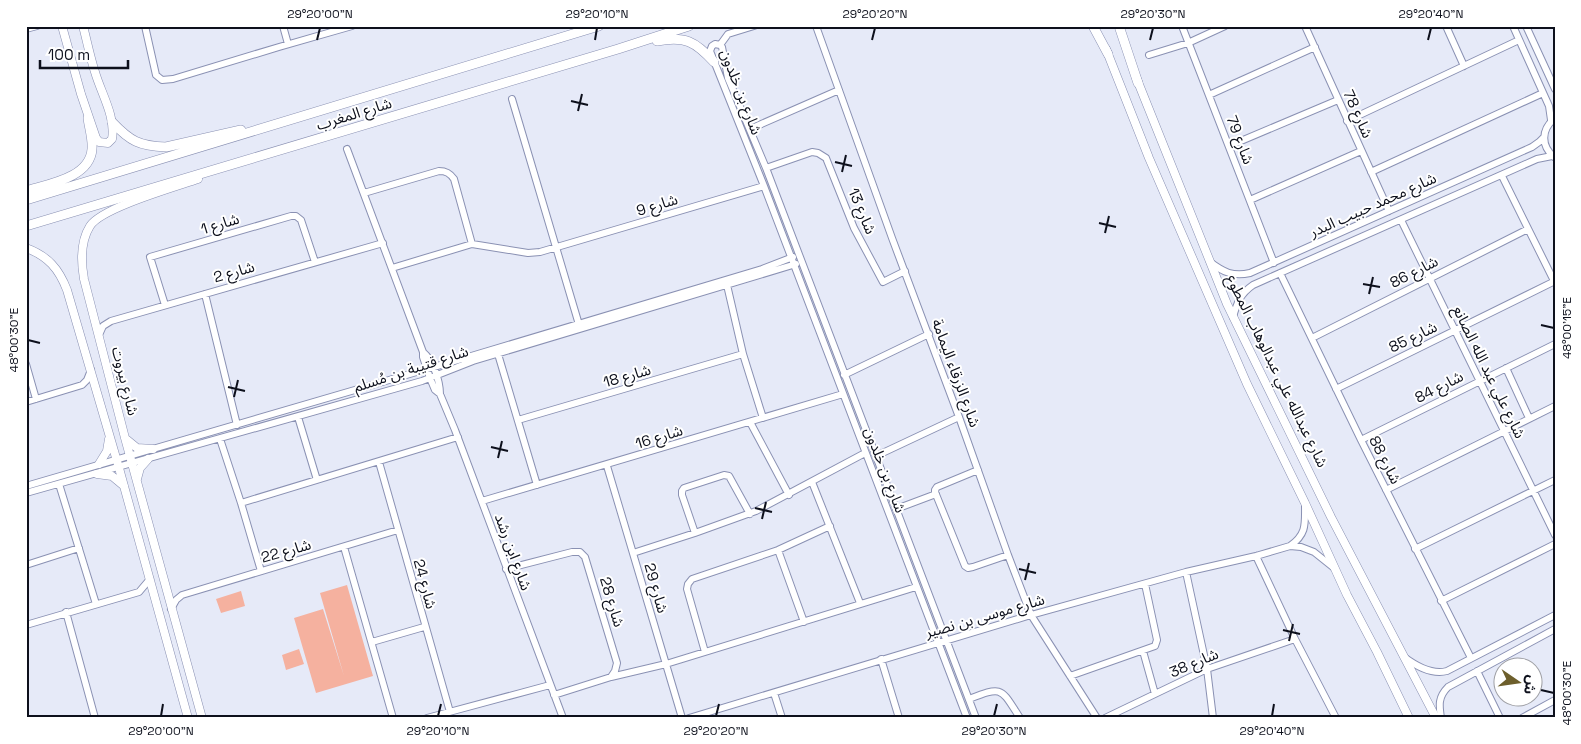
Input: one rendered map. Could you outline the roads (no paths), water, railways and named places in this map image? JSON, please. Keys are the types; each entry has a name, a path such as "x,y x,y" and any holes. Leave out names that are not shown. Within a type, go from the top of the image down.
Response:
{"highway":[{"name":"شارع المغرب","path":"26,200 598,26"},
{"name":"شارع المغرب","path":"26,226 625,47 689,26"},
{"path":"1094,26 1108,54"},
{"path":"1119,26 1138,83"},
{"path":"625,47 664,40 689,40 701,48 714,62"},
{"path":"26,191 81,171 89,161 92,149 88,118"},
{"path":"112,122 128,138 139,144 166,146 295,119"}],"main road":[{"path":"62,26 88,118 96,138 104,144 112,139 114,132 95,72 85,28"},
{"name":"شارع عبدالله علي عبدالوهاب المطوع","path":"1098,26 1149,158 1247,384 1305,503 1334,568 1409,718"},
{"name":"شارع عبدالله علي عبدالوهاب المطوع","path":"1115,26 1233,317 1332,517 1436,718"},
{"name":"شارع بيروت","path":"202,718 124,438 84,279 82,261 84,239 93,222 117,208 258,157"},
{"name":"شارع بيروت","path":"26,248 44,256 59,272 70,300 156,599 188,718"},
{"path":"99,464 107,451 109,434"},
{"path":"124,438 137,448 153,449"},
{"path":"137,483 138,470 148,460"},
{"path":"97,474 112,476 124,486"},
{"path":"172,660 178,656 184,657"}],"street":[{"path":"26,29 37,26"},
{"path":"145,26 156,75 162,80 173,80 352,26"},
{"path":"284,26 288,44"},
{"path":"720,45 728,34 754,26"},
{"name":"شارع الزرقاء اليمامة","path":"816,26 1008,555 1032,615 1097,718"},
{"name":"شارع 79","path":"1182,26 1274,263"},
{"path":"1149,55 1188,43 1225,26"},
{"name":"شارع 78","path":"1305,26 1389,211"},
{"path":"1446,26 1464,66"},
{"path":"1513,26 1551,111 1553,119 1546,128 1544,137 1545,145 1553,157"},
{"path":"1527,27 1555,89"},
{"path":"1347,121 1519,40"},
{"name":"شارع بن خلدون","path":"966,718 764,186 714,62 710,48 715,44 720,45 724,55 726,71 766,168 976,718"},
{"path":"1209,95 1315,48"},
{"path":"750,129 839,90"},
{"path":"1371,172 1544,93"},
{"path":"512,99 580,327"},
{"path":"1229,146 1338,100"},
{"name":"شارع محمد حبيب البدر","path":"1210,262 1222,271 1232,274 1250,273 1535,145 1544,137"},
{"name":"شارع ابن رشد","path":"347,148 423,352 428,356 433,377 440,388 440,394 482,501 562,718"},
{"path":"1250,200 1361,151"},
{"name":"شارع 13","path":"766,168 812,152 826,158 854,228 883,282 905,272"},
{"name":"شارع محمد حبيب البدر","path":"1233,317 1238,300 1244,292 1253,286 1336,247 1540,158 1553,157"},
{"path":"364,192 439,170 450,174 454,179 472,244 392,268"},
{"path":"1502,176 1555,282"},
{"path":"1456,181 1453,186 1459,194"},
{"name":"شارع 9","path":"472,244 528,253 557,248 764,186"},
{"path":"1438,189 1445,196 1445,200"},
{"name":"شارع 1","path":"165,305 150,258 292,216 296,216 301,220 315,262"},
{"name":"شارع علي عبد الله الصانع","path":"1401,220 1555,535"},
{"name":"شارع 86","path":"1312,338 1528,229"},
{"path":"1333,237 1332,241 1336,247"},
{"name":"شارع 2","path":"99,335 103,326 108,322 383,243"},
{"path":"1316,244 1322,251 1320,255"},
{"name":"شارع قتيبة بن مُسلم","path":"26,493 220,440 433,377 473,361 762,269 799,254"},
{"name":"شارع قتيبة بن مُسلم","path":"26,486 802,262"},
{"path":"1250,273 1247,278 1248,283 1253,286"},
{"name":"شارع 88","path":"1280,273 1415,549 1471,658"},
{"name":"شارع 85","path":"1336,388 1555,282"},
{"path":"727,285 743,354 764,418"},
{"path":"205,294 237,425"},
{"path":"844,375 929,334"},
{"name":"شارع 84","path":"1361,440 1555,344"},
{"path":"498,354 537,485"},
{"name":"شارع 18","path":"518,420 743,354"},
{"path":"26,364 36,399"},
{"path":"1506,368 1529,418"},
{"path":"26,402 82,385 87,380 91,369"},
{"name":"شارع 16","path":"482,501 607,466 843,394"},
{"path":"1386,490 1555,406"},
{"path":"298,417 317,480"},
{"path":"876,456 959,417"},
{"path":"750,422 789,495"},
{"path":"241,503 458,438"},
{"path":"220,440 261,571"},
{"path":"633,553 750,514 865,453"},
{"name":"شارع 24","path":"379,462 424,627 450,712"},
{"name":"شارع 29","path":"607,466 682,718"},
{"path":"978,470 937,487 935,490 936,494 965,566 968,568 1008,555"},
{"path":"695,533 682,495 684,488 724,475 728,476 750,514"},
{"path":"1415,549 1555,480"},
{"path":"812,482 860,603"},
{"path":"59,484 96,604"},
{"path":"896,509 936,494"},
{"path":"1290,546 1303,533 1305,503"},
{"path":"705,652 687,589 692,579 778,550 830,526"},
{"name":"شارع 22","path":"182,595 398,530"},
{"path":"1441,601 1555,544"},
{"path":"1290,546 1301,547 1314,552 1334,568"},
{"name":"شارع موسى بن نصير","path":"688,718 937,642 1186,572 1290,546"},
{"path":"344,547 393,718"},
{"path":"26,565 79,548"},
{"path":"778,550 804,622"},
{"name":"شارع 28","path":"506,569 572,552 580,552 585,557 617,663 611,677"},
{"path":"1256,556 1295,639 1336,718"},
{"path":"1186,572 1207,669 1213,718"},
{"path":"139,592 150,579"},
{"path":"1070,676 1155,646 1157,640 1145,584"},
{"path":"554,694 611,677 666,664 916,587"},
{"path":"166,590 182,595"},
{"path":"26,625 139,592 156,599"},
{"path":"171,609 176,600 182,595"},
{"path":"66,612 95,718"},
{"path":"1404,657 1437,673 1451,670 1555,614"},
{"path":"1533,625 1532,635 1537,638"},
{"path":"372,642 424,627"},
{"path":"1441,718 1439,707 1442,695 1448,687 1555,629"},
{"path":"1518,633 1524,640 1523,645"},
{"name":"شارع 38","path":"1105,718 1207,669 1295,639"},
{"path":"1143,651 1155,694"},
{"path":"881,659 899,718"},
{"path":"1451,670 1449,674 1451,678 1458,681"},
{"path":"1477,671 1500,718"},
{"path":"427,718 550,685"},
{"path":"969,699 994,690 1000,691 1005,694 1020,718"},
{"path":"774,693 782,718"},
{"path":"1522,718 1555,700"}]}
